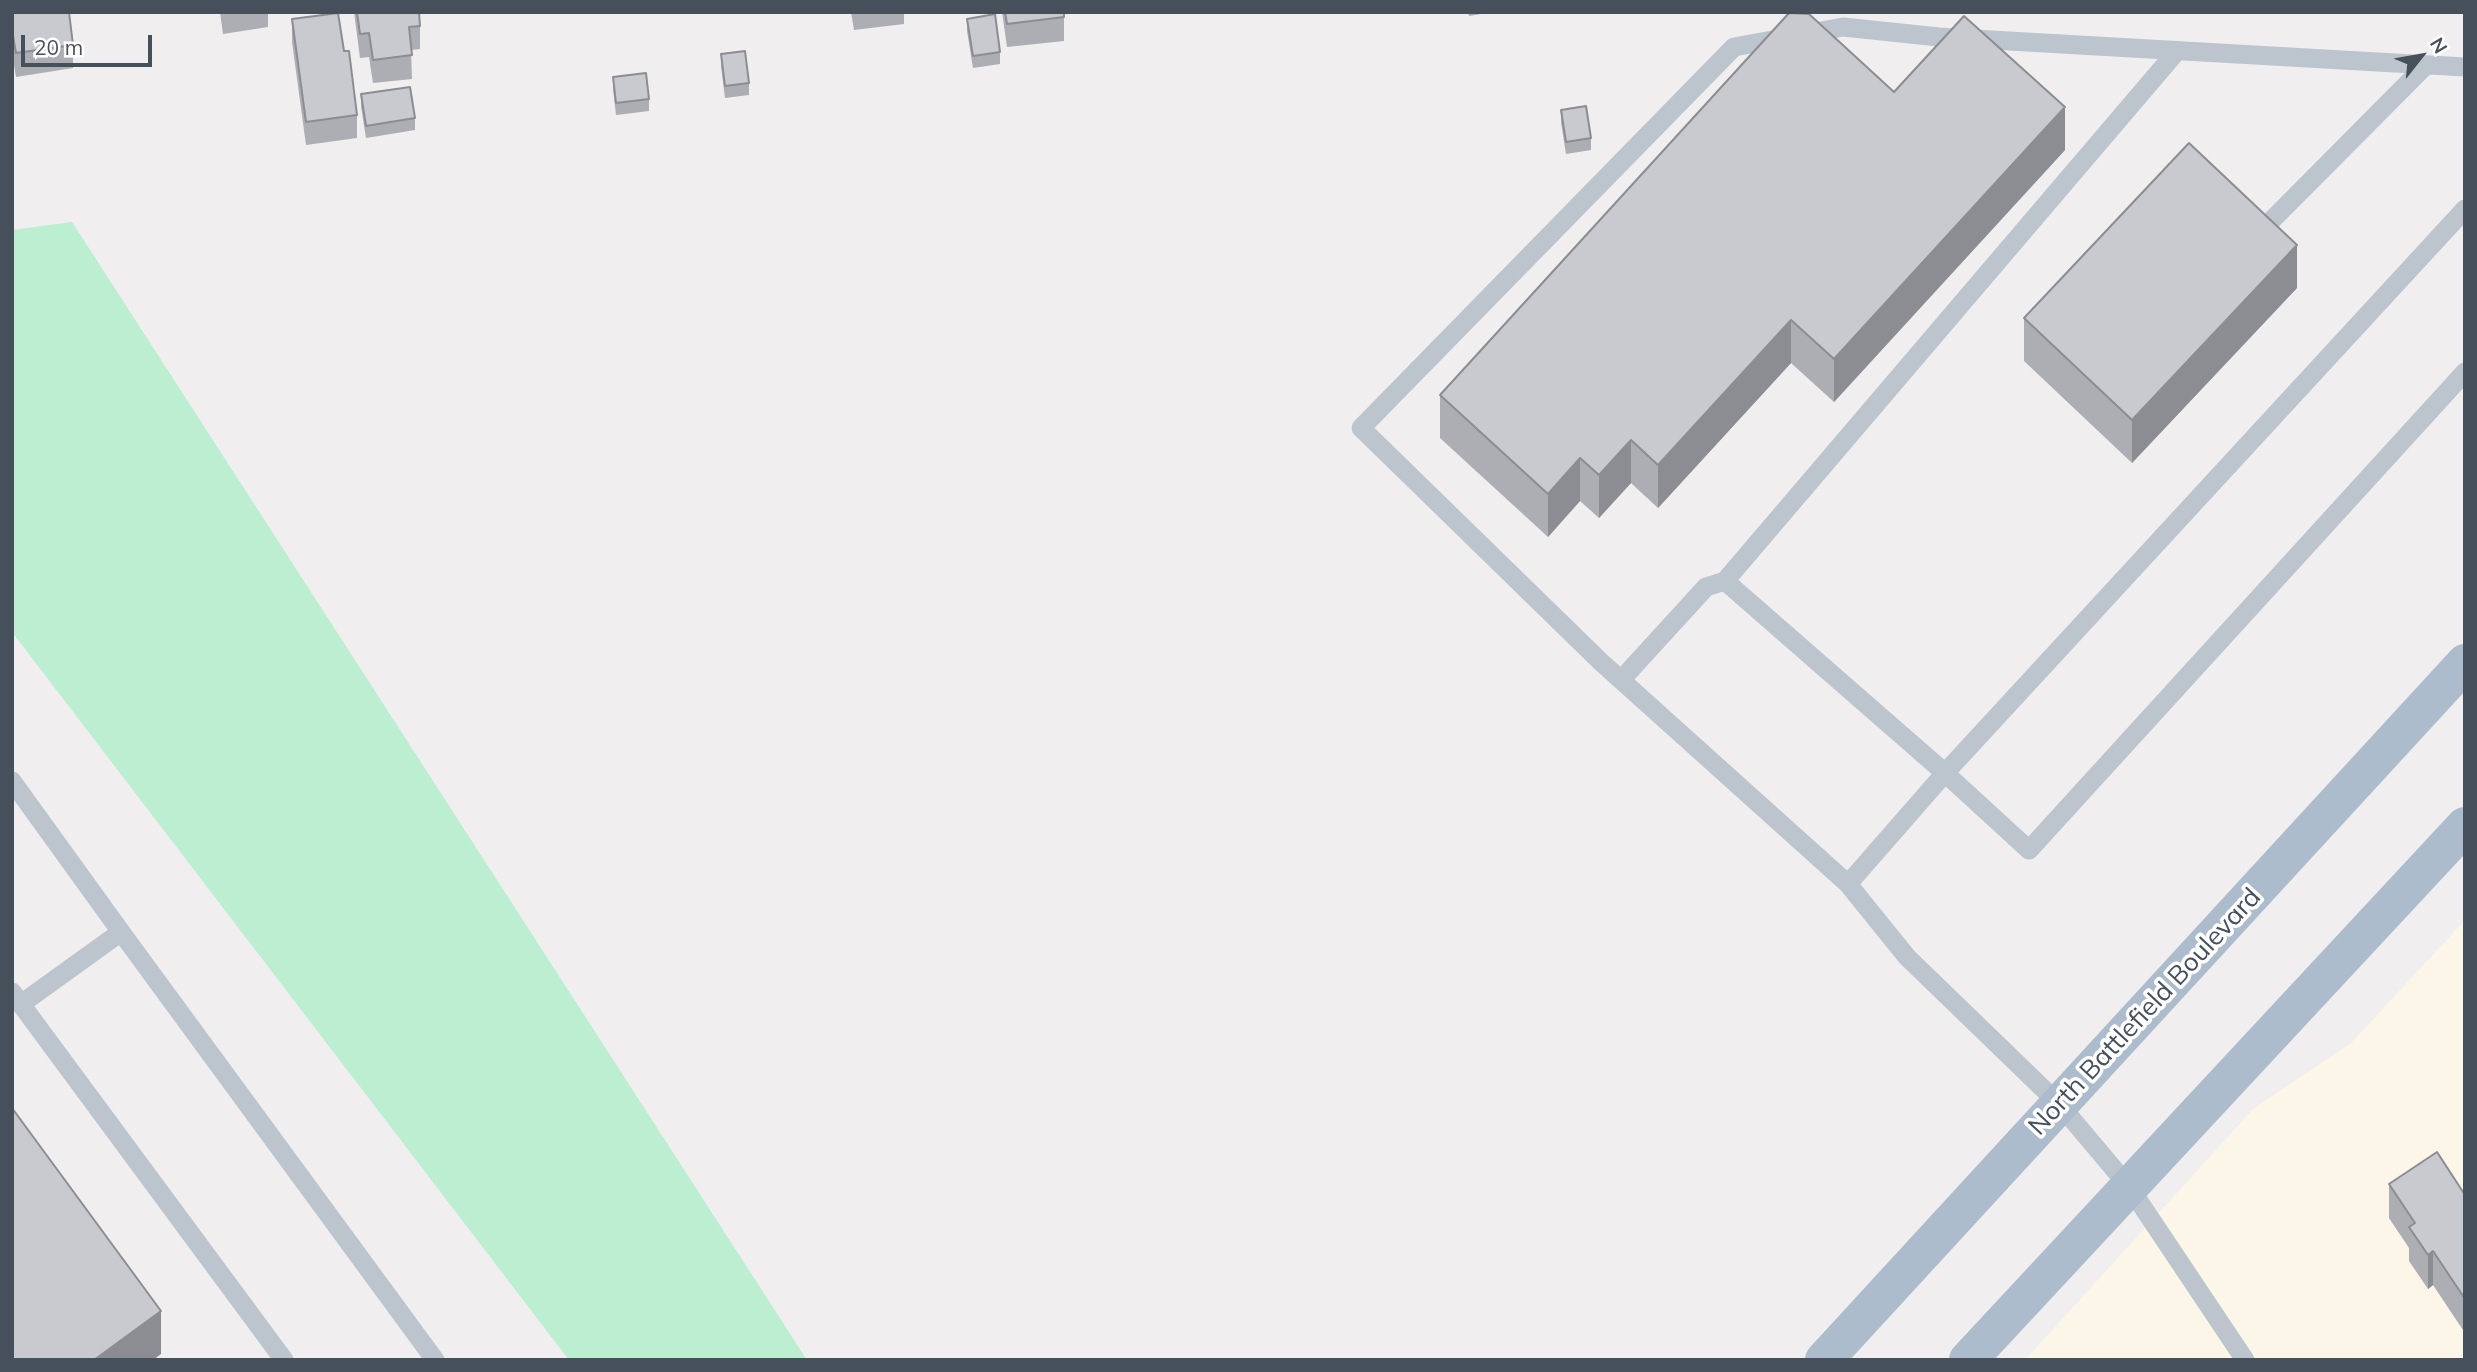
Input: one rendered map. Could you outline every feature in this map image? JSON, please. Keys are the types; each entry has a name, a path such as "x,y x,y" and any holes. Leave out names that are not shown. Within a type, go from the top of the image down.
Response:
{"main road":[{"name":"North Battlefield Boulevard","path":"1824,1360 2465,663"},
{"path":"1968,1360 2465,826"}],"lane":[{"path":"2245,1360 2130,1188 2060,1105 1907,957 1848,884 1621,680 1361,428 1734,47 1843,27 1939,37 2465,68"},
{"path":"1621,680 1706,587 1725,581 2177,51"},
{"path":"2264,228 2426,65"},
{"path":"1848,884 1945,774 2465,209"},
{"path":"1725,581 2029,850 2465,372"},
{"path":"12,781 435,1360"},
{"path":"121,932 17,998 284,1360"}],"shaded area":[{"path":"2465,920 2465,1360 2025,1360 2253,1109 2351,1043"}],"green space":[{"path":"72,222 807,1360 569,1360 12,632 12,230"}],"building":[{"path":"12,12 69,12 73,45 16,53"},
{"path":"357,12 419,12 420,26 409,27 412,55 373,60 369,33 360,34"},
{"path":"1005,12 1064,12 1064,17 1007,24"},
{"path":"338,13 344,51 349,51 357,115 306,122 292,19"},
{"path":"1789,13 1809,14 1894,92 1964,16 2065,107 1834,359 1791,320 1658,465 1631,440 1599,475 1580,458 1548,494 1440,395"},
{"path":"995,14 1000,52 973,56 967,19"},
{"path":"745,51 749,83 725,86 721,54"},
{"path":"646,73 649,99 616,103 613,77"},
{"path":"410,87 415,118 366,126 361,94"},
{"path":"1586,106 1591,138 1566,142 1561,110"},
{"path":"2189,143 2297,245 2132,420 2024,318"},
{"path":"12,1108 161,1311 94,1360 12,1360"},
{"path":"2437,1152 2465,1195 2465,1299 2433,1251 2428,1255 2409,1227 2415,1223 2389,1184"}]}
